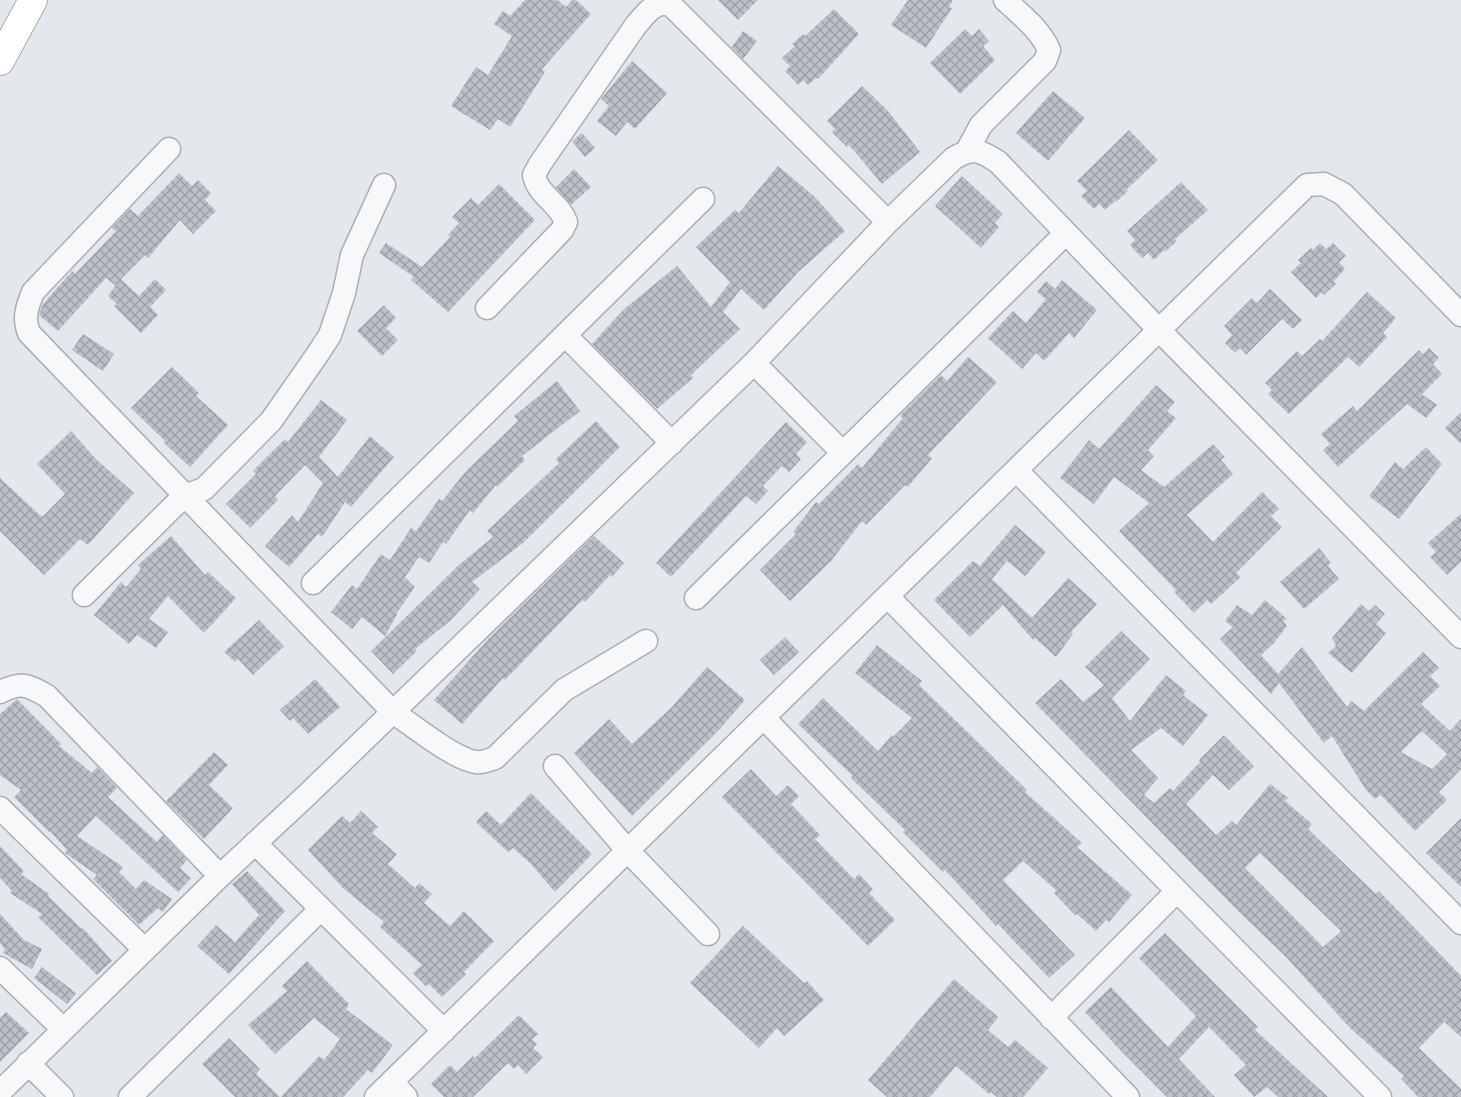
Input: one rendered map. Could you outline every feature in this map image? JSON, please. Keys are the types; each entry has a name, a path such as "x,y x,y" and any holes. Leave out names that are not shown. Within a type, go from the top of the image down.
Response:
{"main road":[{"path":"0,60 33,0"}],"street":[{"path":"0,1092 62,1028 672,443 754,363 888,222 954,158 966,151 981,125 1042,65 1049,50 1035,28 1005,0"},
{"path":"487,308 562,230 566,222 562,212 536,186 534,175 636,26 651,7 663,2 671,5 888,222"},
{"path":"169,149 33,292 27,306 25,322 29,333 393,712 463,757 476,762 487,761 495,758 564,690 646,641"},
{"path":"966,151 983,152 998,162 1160,331 1461,637"},
{"path":"391,1092 444,1031 1160,331 1307,184 1324,184 1344,194 1461,315"},
{"path":"84,596 184,496 204,489 271,421 330,335 344,293 352,255 384,185"},
{"path":"313,583 704,198"},
{"path":"696,598 1066,233"},
{"path":"565,335 672,443"},
{"path":"754,363 844,453"},
{"path":"1017,471 1461,923"},
{"path":"888,597 1380,1097"},
{"path":"0,692 16,685 32,687 47,696 220,876"},
{"path":"764,718 1128,1097"},
{"path":"555,766 628,851 708,934"},
{"path":"0,808 144,949"},
{"path":"255,844 444,1031"},
{"path":"1051,1018 1177,891"},
{"path":"130,1097 321,909"},
{"path":"0,968 62,1028"},
{"path":"28,1063 62,1097"}],"building":[{"path":"525,0 558,0 566,7 572,0 576,0 591,14 542,69 545,72 510,127 498,119 490,130 451,106 476,67 488,75 512,36 494,24 503,11 510,16"},
{"path":"718,0 758,0 738,20"},
{"path":"908,0 953,0 949,7 952,8 926,48 891,25"},
{"path":"834,9 859,34 818,79 816,78 808,85 803,80 798,85 785,71 790,66 782,58 795,46 792,44 803,34 805,36"},
{"path":"965,29 972,36 979,29 989,41 983,46 995,60 960,94 930,63"},
{"path":"743,31 757,41 743,59 732,47"},
{"path":"632,61 667,93 635,129 627,122 616,136 597,121 609,106 601,99"},
{"path":"862,86 888,111 920,152 882,184 849,145 847,147 832,132 835,129 827,121"},
{"path":"1053,91 1085,118 1048,161 1016,133"},
{"path":"1129,130 1158,160 1116,202 1105,210 1099,204 1094,209 1081,196 1087,191 1077,181"},
{"path":"582,133 595,148 585,157 572,141"},
{"path":"778,166 815,197 845,231 798,272 764,310 741,289 723,312 740,329 691,375 693,378 657,409 592,344 623,310 677,266 711,307 730,282 696,247 735,210 739,213"},
{"path":"574,169 591,187 571,205 556,187"},
{"path":"179,173 192,186 198,180 211,193 205,200 216,211 193,234 180,220 148,258 145,255 121,279 139,296 155,279 166,290 150,307 158,315 141,333 114,306 117,304 108,296 117,283 115,285 106,278 58,331 39,315 43,304 72,271 75,274 116,231 112,228 130,209 138,216"},
{"path":"962,176 1003,214 995,223 999,227 981,248 935,206"},
{"path":"1181,182 1208,210 1175,239 1177,241 1154,260 1148,253 1142,258 1130,245 1135,240 1127,231"},
{"path":"499,184 535,220 448,312 411,280 414,277 379,253 386,243 422,267 450,237 448,235 459,223 452,217 471,198 478,205"},
{"path":"1320,243 1326,249 1333,243 1346,256 1339,262 1345,269 1334,281 1336,284 1324,295 1322,292 1316,298 1291,272 1301,263 1298,260 1311,248 1313,250"},
{"path":"1062,280 1097,310 1074,338 1069,333 1044,361 1036,353 1022,369 988,338 1013,311 1026,323 1046,299 1037,292 1046,281 1055,289"},
{"path":"1270,289 1302,320 1293,329 1282,319 1246,355 1240,348 1235,353 1225,343 1232,335 1224,326 1252,298 1257,303"},
{"path":"1367,292 1396,318 1383,333 1387,337 1359,367 1348,357 1289,414 1268,394 1272,390 1265,383 1297,351 1302,356 1320,339 1322,341"},
{"path":"384,305 396,318 386,328 398,340 382,356 357,331"},
{"path":"83,334 114,354 103,371 72,350"},
{"path":"1429,348 1439,358 1433,364 1442,374 1422,394 1437,405 1426,418 1407,404 1338,467 1323,450 1330,444 1321,434 1353,406 1357,411 1419,350 1423,354"},
{"path":"968,357 997,382 928,455 932,458 908,487 905,485 866,525 862,521 831,561 790,601 760,570 796,534 793,532 816,502 819,504 858,464 862,468 903,418 900,415 941,375 947,381"},
{"path":"172,367 199,393 196,396 228,425 190,467 131,408"},
{"path":"557,381 580,411 522,456 525,460 497,487 496,485 473,513 470,510 446,544 443,542 429,563 419,557 405,577 415,587 396,614 385,636 362,617 352,629 331,612 352,585 357,589 381,554 390,560 411,528 416,531 439,499 442,501 466,471 518,421 514,416"},
{"path":"1156,385 1175,402 1167,411 1176,418 1148,450 1154,456 1141,470 1164,487 1213,444 1225,457 1221,460 1233,474 1187,515 1213,542 1262,492 1279,509 1271,516 1282,527 1236,573 1241,577 1211,604 1207,600 1194,613 1174,592 1176,590 1119,531 1149,503 1114,477 1094,504 1060,478 1089,440 1099,449"},
{"path":"321,400 347,420 319,457 338,477 370,436 394,457 351,507 345,502 322,537 318,534 289,567 265,546 292,515 298,522 323,483 305,465 275,496 278,500 250,528 226,504 256,474 253,471 285,439 288,442"},
{"path":"1461,412 1461,444 1445,428"},
{"path":"596,421 620,447 523,543 472,582 480,589 450,621 415,649 417,651 393,674 371,651 460,564 493,537 487,531 559,463 556,459"},
{"path":"786,422 807,442 796,454 801,459 789,472 782,466 763,486 768,491 756,504 746,496 671,577 656,563"},
{"path":"71,431 96,459 134,493 88,545 80,539 44,575 0,531 0,478 42,517 65,494 37,464"},
{"path":"1426,447 1442,464 1399,519 1369,496 1395,462 1403,469"},
{"path":"1461,514 1461,562 1447,575 1430,557 1436,552 1428,543"},
{"path":"1015,525 1046,552 1025,576 1007,561 992,579 1032,618 1068,578 1097,604 1071,632 1073,634 1056,657 1035,638 1033,640 1003,605 970,637 934,600 973,561 980,566"},
{"path":"171,536 205,575 208,572 236,598 204,633 168,596 149,619 168,632 156,648 137,635 129,644 94,615 121,582 126,587 141,569 138,565"},
{"path":"594,536 624,563 585,602 582,600 505,680 503,678 462,724 434,700 491,636"},
{"path":"1319,548 1331,563 1328,566 1339,579 1304,609 1280,582"},
{"path":"1265,600 1287,619 1283,621 1287,626 1274,643 1261,655 1278,674 1302,647 1347,707 1351,701 1364,711 1423,652 1439,668 1430,676 1440,686 1421,704 1450,731 1461,719 1461,769 1439,792 1447,800 1415,831 1381,795 1375,799 1366,790 1332,736 1324,743 1279,683 1271,694 1220,639 1233,627 1225,621 1237,605 1252,615","holes":["1422,731 1447,754 1432,769 1401,752"]},
{"path":"1361,604 1369,611 1375,605 1385,614 1376,624 1386,633 1352,673 1328,653 1336,646 1332,638"},
{"path":"259,620 284,646 253,675 238,659 235,662 224,652"},
{"path":"1121,631 1150,659 1112,698 1130,721 1166,675 1186,691 1183,695 1208,715 1183,746 1161,728 1131,750 1158,778 1144,795 1154,803 1170,788 1173,791 1200,762 1199,760 1224,735 1254,766 1229,790 1213,775 1186,804 1216,835 1232,821 1236,825 1270,784 1288,798 1285,801 1312,824 1308,829 1376,894 1379,891 1461,976 1461,1037 1444,1022 1419,1048 1461,1089 1461,1097 1418,1097 1401,1079 1404,1076 1349,1027 1287,958 1232,905 1035,703 1061,679 1083,702 1104,685 1085,667","holes":["1260,853 1341,931 1323,947 1245,868"]},
{"path":"785,637 799,652 774,675 760,660"},
{"path":"877,645 922,681 919,685 1027,790 1025,792 1082,843 1077,847 1132,895 1109,922 1106,920 1096,931 1077,914 1075,915 1054,893 1056,890 1023,861 1003,880 1075,955 1049,978 998,924 996,926 945,870 943,872 903,832 905,830 851,778 853,776 798,724 823,698 878,751 892,735 893,737 912,718 855,673"},
{"path":"707,667 745,700 718,731 632,816 574,753 609,719 632,744 671,708"},
{"path":"315,679 340,707 308,734 293,718 290,721 280,710"},
{"path":"17,699 61,744 59,746 92,773 97,767 117,788 108,797 157,842 163,835 187,860 180,868 191,878 178,892 96,816 77,836 123,867 119,872 136,889 144,880 172,899 163,912 158,908 139,925 93,879 97,875 65,853 67,850 50,831 14,797 21,790 0,775 0,714"},
{"path":"214,752 228,765 209,785 233,808 204,839 166,801"},
{"path":"751,769 776,796 788,785 799,796 791,804 820,835 815,839 854,879 859,874 873,889 869,893 895,920 868,946 722,797"},
{"path":"531,793 592,854 555,892 531,864 513,848 508,852 476,822 486,811 501,825"},
{"path":"361,811 378,827 372,833 397,854 388,864 415,888 419,883 432,894 424,903 450,926 464,911 494,941 464,972 466,974 442,997 429,984 426,986 413,973 422,965 380,927 384,922 343,888 308,850 342,816 350,823"},
{"path":"1461,818 1461,887 1426,853"},
{"path":"0,846 24,871 21,874 49,894 48,896 83,928 112,961 97,975 38,917 42,914 10,893 12,891 0,878"},
{"path":"247,871 285,911 229,974 197,946 216,925 235,942 259,915 232,884"},
{"path":"0,914 24,940 42,949 32,969 3,953 5,949 0,943"},
{"path":"743,926 804,983 807,981 824,1000 784,1036 777,1028 759,1048 690,983"},
{"path":"1165,933 1258,1027 1255,1030 1328,1097 1278,1097 1267,1087 1254,1097 1234,1075 1246,1065 1209,1027 1179,1059 1215,1097 1167,1097 1123,1053 1085,1012 1111,987 1168,1047 1196,1016 1139,958"},
{"path":"307,961 349,1004 346,1009 393,1045 372,1073 368,1070 343,1097 281,1097 319,1056 324,1060 340,1039 314,1018 275,1054 248,1025 287,991 282,986"},
{"path":"42,967 76,993 67,1004 34,978"},
{"path":"954,979 998,1017 988,1030 1008,1047 1015,1040 1048,1068 1023,1097 997,1097 991,1092 989,1094 956,1066 930,1097 887,1097 868,1080"},
{"path":"6,1012 29,1033 0,1062 0,1018"},
{"path":"519,1015 538,1034 532,1039 537,1044 533,1048 543,1057 526,1074 518,1065 514,1069 508,1063 473,1097 444,1097 431,1084 450,1065 457,1072 473,1056 475,1058"},
{"path":"229,1038 260,1069 256,1074 280,1097 235,1097 202,1064"}]}
